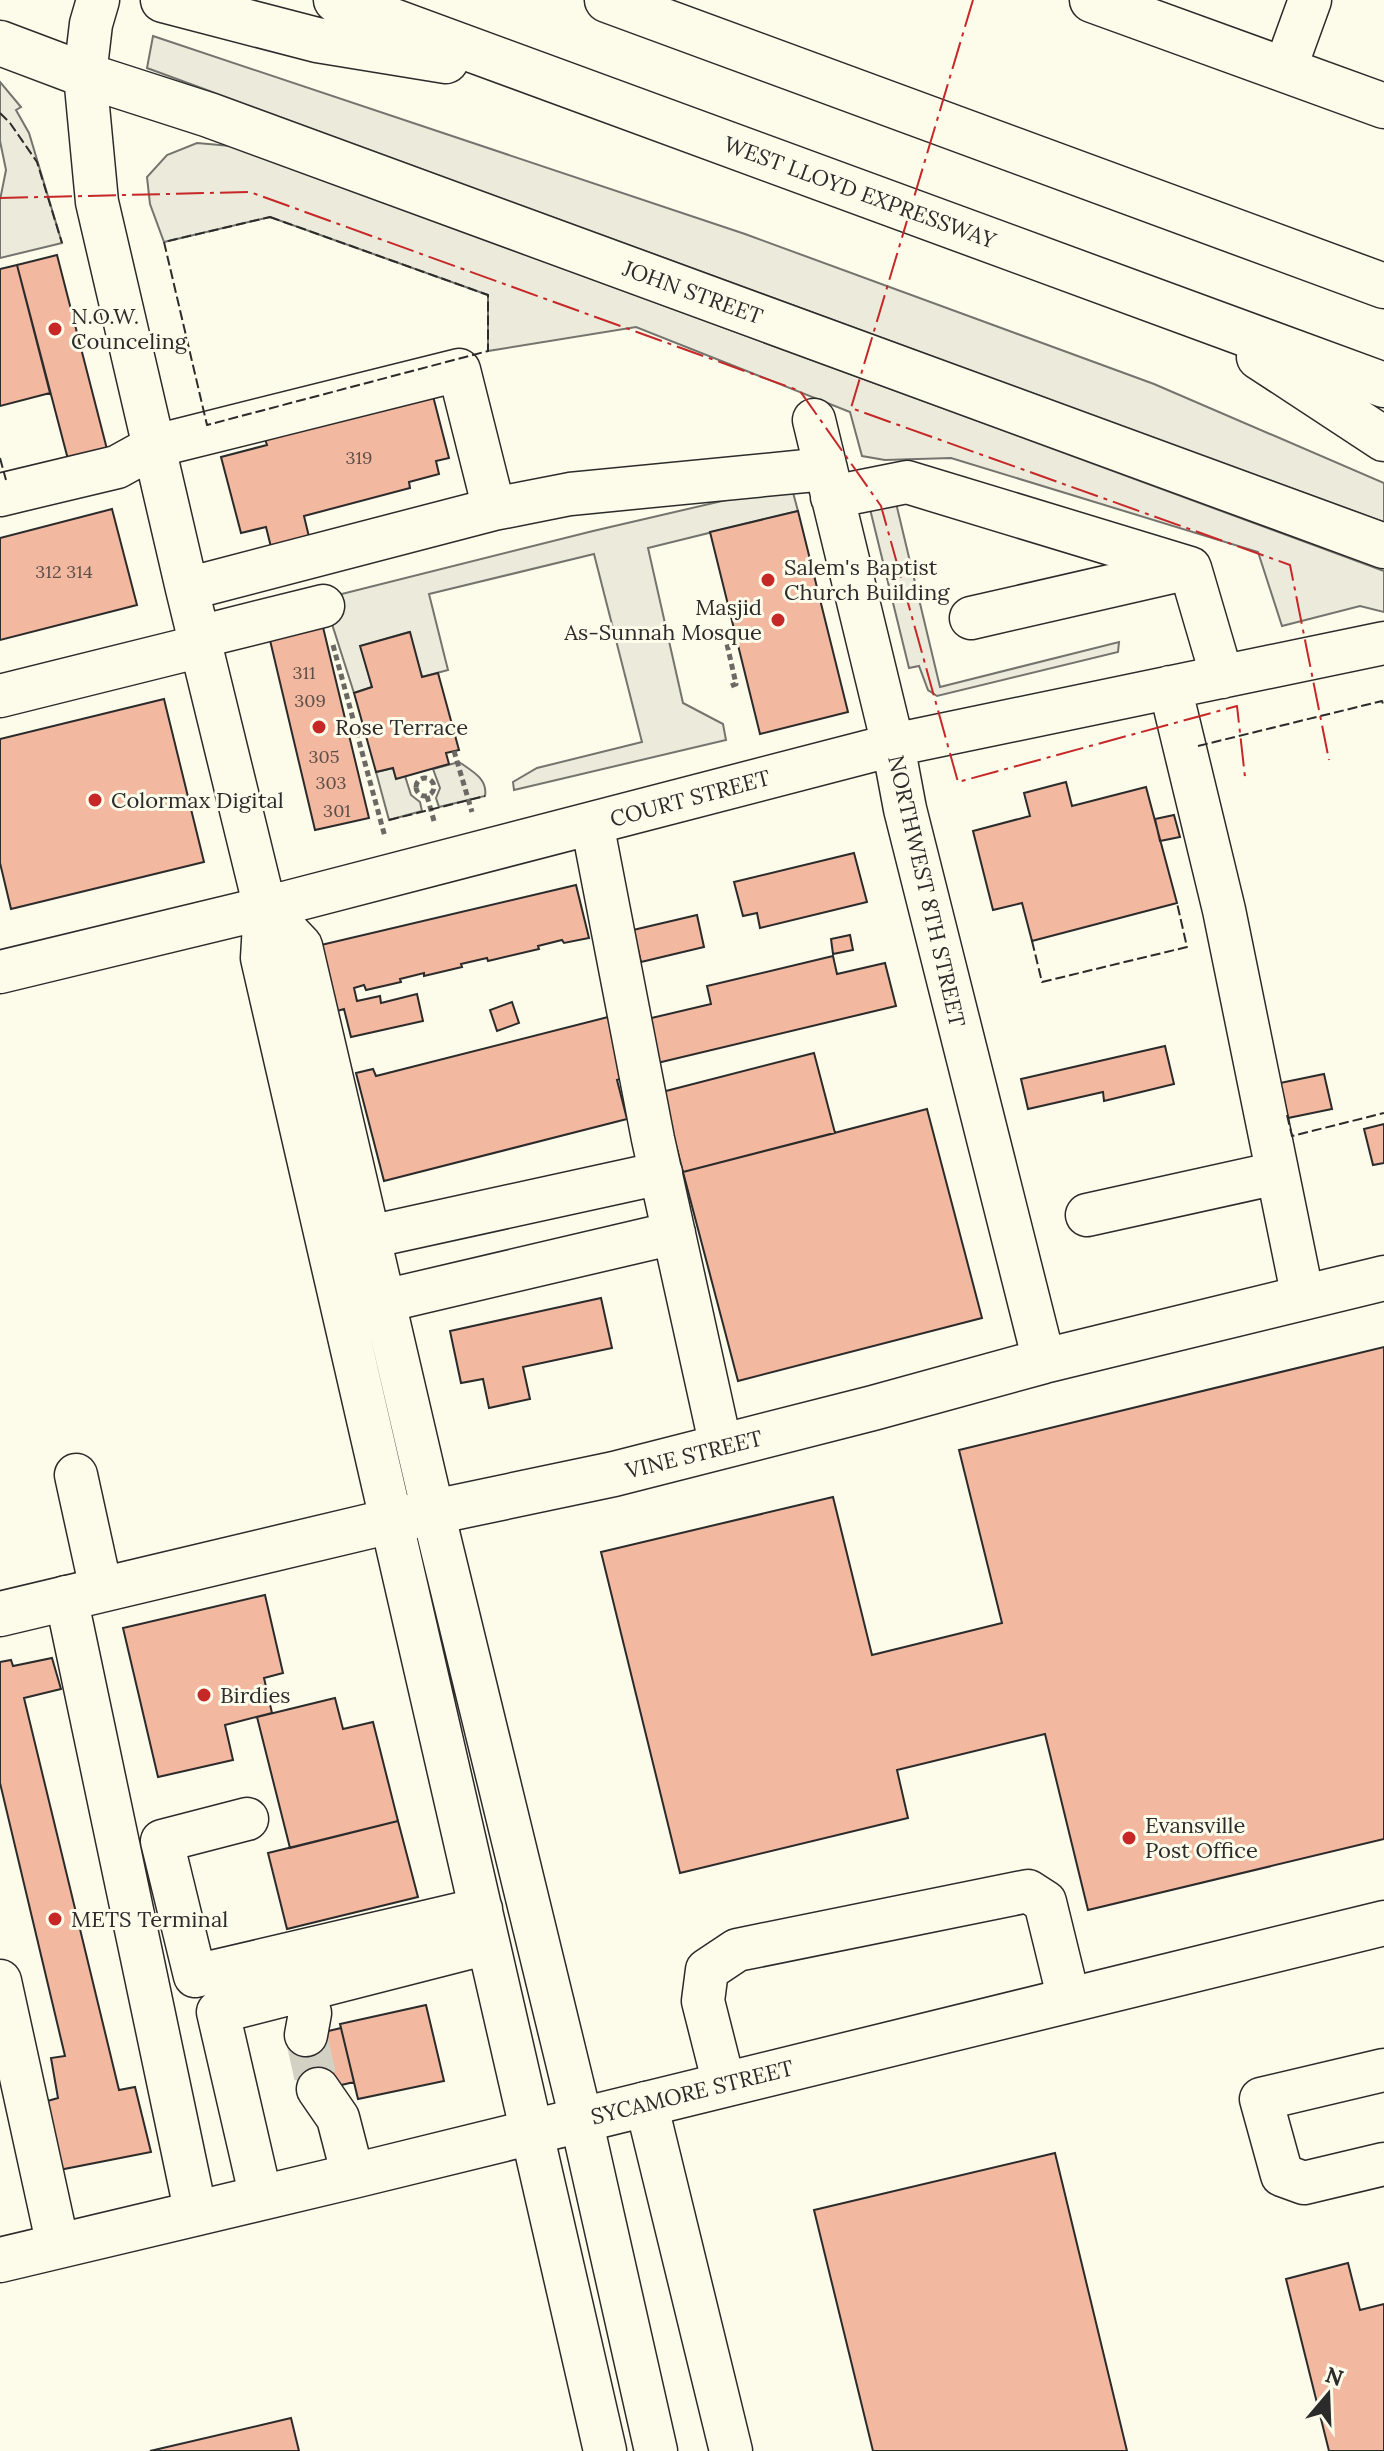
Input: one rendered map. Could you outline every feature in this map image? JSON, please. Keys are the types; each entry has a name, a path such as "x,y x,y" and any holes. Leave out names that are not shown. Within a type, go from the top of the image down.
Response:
{"main road":[{"path":"163,0 317,40 548,77"},
{"name":"WEST LLOYD EXPRESSWAY","path":"336,0 1384,385"},
{"path":"607,0 1384,286"},
{"path":"1092,0 1384,106"},
{"name":"JOHN STREET","path":"0,43 85,75 209,115 1384,546"},
{"path":"1197,316 1384,439"},
{"name":"VINE STREET","path":"0,1614 391,1521 614,1474 1044,1361 1384,1278"},
{"name":"SYCAMORE STREET","path":"0,2260 1384,1923"}],"street":[{"path":"98,0 91,24 85,75 97,202 265,908 262,958 605,2451"},
{"path":"1285,69 1310,0"},
{"path":"0,495 117,467 155,446 459,370 494,509"},
{"name":"NORTHWEST 8TH STREET","path":"814,420 893,745 905,809 1044,1361"},
{"path":"187,589 494,509 570,494 829,483 907,482 1190,568"},
{"path":"971,618 1190,568"},
{"path":"1190,568 1222,677"},
{"path":"0,696 323,606"},
{"name":"COURT STREET","path":"0,972 265,908 893,745 1384,643"},
{"path":"1170,687 1224,910 1303,1298"},
{"path":"592,823 661,1173 721,1447"},
{"path":"265,908 301,946 433,1512 581,2119 656,2451"},
{"path":"369,1237 661,1173"},
{"path":"1087,1215 1277,1173"},
{"path":"384,1301 674,1233"},
{"path":"76,1475 84,1593 196,2214"},
{"path":"247,1819 162,1841 195,1976 485,1926"},
{"path":"724,2084 703,2001 707,1970 737,1950 1028,1891 1045,1902 1069,2000"},
{"path":"261,2198 218,2012 311,2017 485,1926"},
{"path":"0,1981 58,2246"},
{"path":"1384,2070 1261,2099 1282,2175 1304,2183 1384,2164"},
{"path":"332,2097 353,2176"},
{"path":"646,2103 731,2451"}],"path":[{"path":"323,606 395,874"},
{"path":"731,686 736,684 724,631 734,629"},
{"path":"454,751 472,812"},
{"path":"421,775 434,785 427,796 416,791 421,775"},
{"path":"427,796 434,821"}],"shaded area":[{"path":"153,36 745,234 1154,384 1384,483 1384,522 147,68"},
{"path":"0,82 21,107 16,110 29,133 62,243 0,258 0,200 6,170 0,141"},
{"path":"197,143 231,146 1384,571 1384,612 1360,606 1282,626 1258,552 951,458 885,460 862,456 850,412 636,327 488,351 488,295 270,217 164,242 150,204 147,177 167,155"},
{"path":"791,485 798,511 648,548 683,703 723,724 726,740 514,790 513,782 537,768 642,742 594,554 429,594 448,670 422,677 409,632 361,646 372,687 354,693 331,621 270,612 593,531"},
{"path":"896,503 940,687 1119,642 1118,652 937,696 928,690 919,666 909,668 870,509"},
{"path":"459,762 482,780 485,796 439,807 436,798 440,788 433,769"},
{"path":"393,768 396,778 405,776 411,795 420,802 422,811 389,820 376,772"}],"building":[{"name":"N.O.W. Counceling","path":"57,255 109,457 70,467 17,265"},
{"path":"17,265 50,393 0,406 0,269"},
{"path":"433,396 449,458 436,461 439,474 409,482 410,488 304,516 310,541 272,551 266,527 241,533 221,457 267,445 265,439"},
{"path":"112,509 137,605 0,640 0,538"},
{"name":"Salem's Baptist Church Building","path":"798,511 848,712 760,734 710,532"},
{"name":"Rose Terrace","path":"322,623 369,818 315,830 269,636"},
{"path":"410,632 422,677 438,673 459,750 446,753 449,764 396,779 393,768 376,772 354,693 372,687 360,646"},
{"name":"Colormax Digital","path":"164,699 204,862 11,909 0,863 0,739"},
{"path":"1066,782 1072,806 1146,787 1177,903 1032,941 1022,903 993,910 973,831 1030,816 1024,793"},
{"path":"1174,815 1180,837 1160,841 1155,819"},
{"path":"854,853 867,902 760,928 757,913 743,916 734,882"},
{"path":"576,885 589,938 564,943 562,940 538,946 539,949 461,964 462,967 424,976 424,973 366,990 364,985 354,988 357,1001 380,996 381,1003 417,994 423,1021 351,1037 344,1009 337,1011 321,945"},
{"path":"697,915 704,947 641,962 633,930"},
{"path":"850,935 853,950 833,954 831,939"},
{"path":"833,956 837,974 885,963 896,1006 653,1064 643,1020 711,1004 707,986"},
{"path":"512,1002 519,1023 497,1031 490,1010"},
{"path":"612,1016 627,1077 617,1080 627,1119 384,1181 356,1073 373,1069 376,1076"},
{"path":"1165,1046 1174,1084 1104,1101 1103,1092 1028,1109 1021,1079"},
{"path":"814,1053 835,1133 683,1172 662,1092"},
{"path":"1324,1074 1332,1109 1288,1118 1280,1083"},
{"path":"927,1109 982,1318 738,1381 683,1172"},
{"path":"1384,1124 1384,1163 1373,1165 1364,1129"},
{"path":"601,1298 612,1348 523,1367 530,1399 489,1408 483,1379 461,1383 450,1331"},
{"path":"1384,1347 1384,1839 1088,1910 1045,1734 897,1770 908,1818 680,1873 601,1552 833,1497 872,1655 1002,1623 959,1450"},
{"name":"Birdies","path":"265,1595 283,1673 264,1678 272,1713 225,1725 233,1760 158,1777 123,1628"},
{"name":"METS Terminal","path":"52,1658 61,1689 24,1698 119,2090 135,2087 151,2152 59,2170 44,2102 58,2098 51,2058 65,2056 0,1783 0,1662 11,1660 13,1666"},
{"path":"335,1698 343,1729 373,1722 398,1821 290,1848 257,1717"},
{"path":"398,1821 418,1897 287,1929 268,1853"},
{"path":"426,2005 444,2081 358,2099 340,2024"},
{"path":"341,2028 354,2082 312,2092 299,2038"},
{"path":"1055,2153 1127,2451 873,2451 814,2210"},
{"path":"1348,2263 1360,2310 1384,2304 1384,2451 1329,2451 1286,2279"},
{"path":"291,2418 299,2451 150,2451"}],"tunnel":[{"path":"306,2035 318,2089"}],"fence":[{"path":"0,113 37,162 62,243"},
{"path":"270,217 488,295 488,351 207,425 164,242 270,217"},
{"path":"0,458 6,480"},
{"path":"1198,746 1382,701 1384,707"},
{"path":"389,820 485,796"},
{"path":"1032,941 1042,982 1187,947 1177,903"},
{"path":"1287,1115 1292,1136 1384,1113"}],"power":[{"path":"973,0 851,408 1290,565 1329,760"},
{"path":"0,198 250,192 800,391 881,506 958,782 1237,706 1245,777"}],"place":[{"name":"N.O.W. Counceling","path":"55,329"},
{"name":"Salem's Baptist Church Building","path":"768,580"},
{"name":"Masjid As-Sunnah Mosque","path":"778,620"},
{"name":"Rose Terrace","path":"319,727"},
{"name":"Colormax Digital","path":"95,800"},
{"name":"Birdies","path":"204,1695"},
{"name":"Evansville Post Office","path":"1129,1838"},
{"name":"METS Terminal","path":"55,1919"}]}
